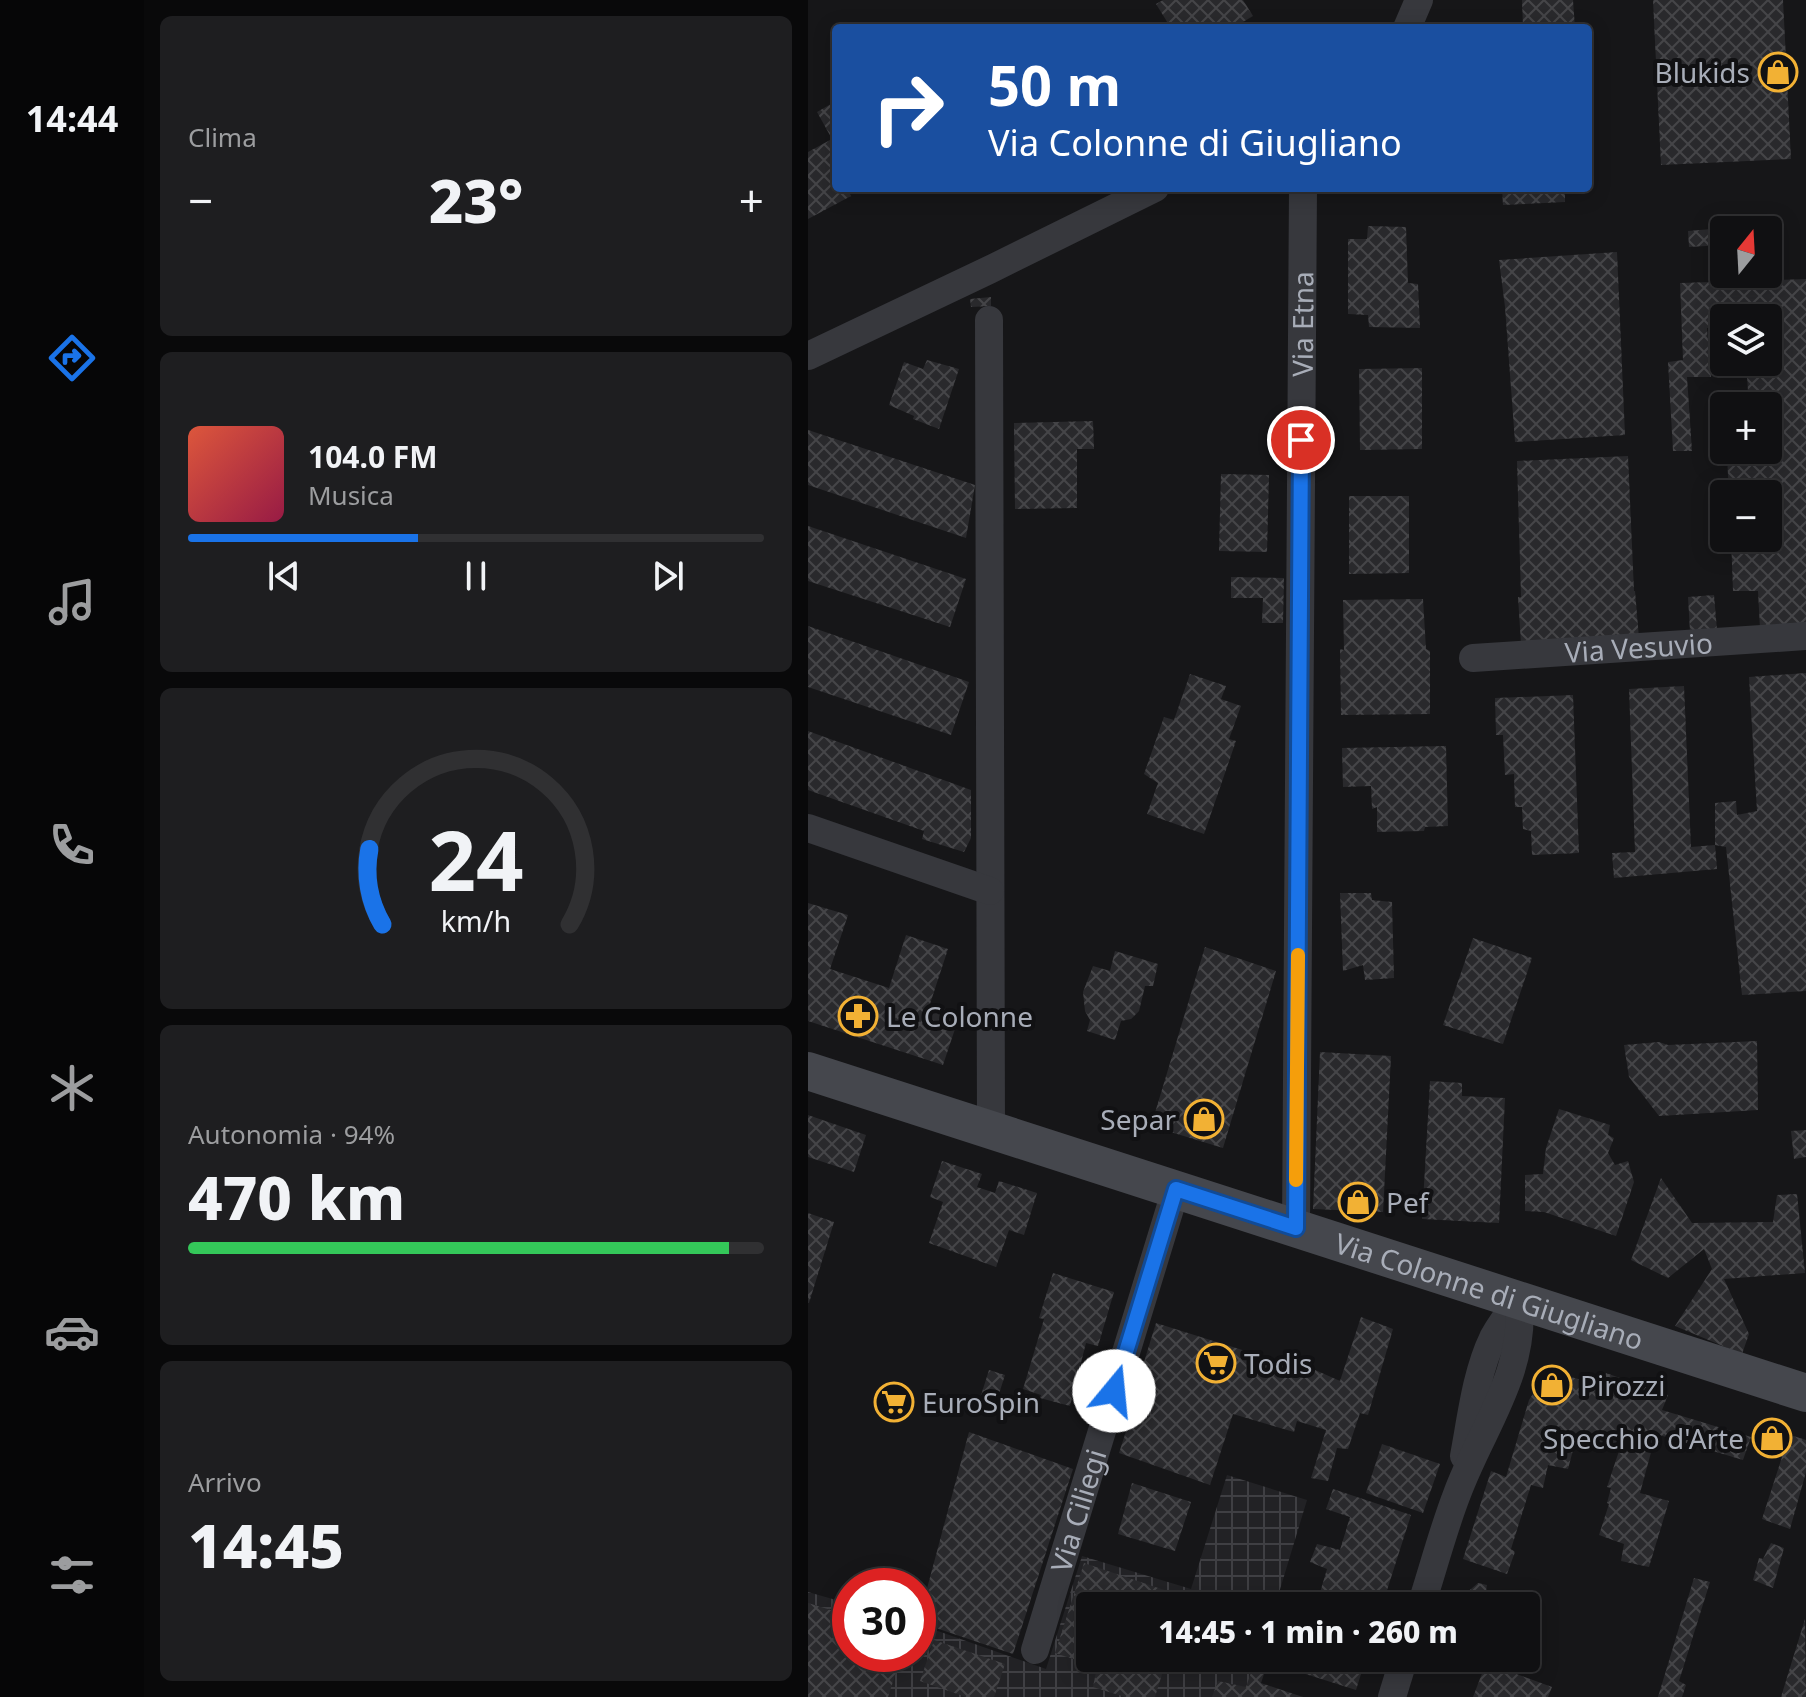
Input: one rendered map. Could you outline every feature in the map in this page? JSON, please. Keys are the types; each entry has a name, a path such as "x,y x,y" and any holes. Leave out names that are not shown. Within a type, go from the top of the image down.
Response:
{"main road":[{"name":"Via Colonne di Giugliano","path":"808,1071 1806,1393"}],"street":[{"path":"1409,24 1419,0"},
{"path":"808,356 1147,192"},
{"name":"Via Etna","path":"1296,1228 1303,192"},
{"path":"989,320 991,1128"},
{"name":"Via Vesuvio","path":"1473,658 1806,636"},
{"path":"808,828 990,891"},
{"name":"Via Ciliegi","path":"1035,1650 1176,1189"},
{"path":"1426,1592 1458,1492 1473,1406 1491,1342 1519,1301"},
{"path":"1392,1697 1400,1672"}],"shaded area":[{"path":"1227,1475 1307,1500 1279,1592 1076,1592 1076,1672 1254,1672 1246,1697 808,1697 808,1592 832,1599 832,1672 936,1672 936,1630 1046,1669 1082,1556 1191,1589"}],"building":[{"path":"1163,0 1243,0 1253,16 1240,24 1168,24 1156,4"},
{"path":"1522,0 1573,0 1575,24 1523,24"},
{"path":"1653,0 1783,0 1791,159 1661,165"},
{"path":"832,103 832,139 817,112"},
{"path":"832,139 832,192 849,192 851,196 808,219 808,152"},
{"path":"1502,192 1565,192 1565,202 1503,205"},
{"path":"1368,226 1406,227 1408,283 1418,284 1420,328 1369,327 1368,315 1348,314 1348,239 1367,239"},
{"path":"1710,229 1710,246 1689,247 1688,231"},
{"path":"1617,252 1625,435 1515,442 1499,260"},
{"path":"1806,279 1806,635 1760,629 1758,591 1733,591 1732,552 1782,552 1782,480 1728,480 1727,464 1782,464 1782,392 1748,392 1747,376 1782,376 1782,304 1710,304 1710,328 1707,328 1711,377 1687,377 1692,451 1673,451 1668,362 1683,360 1680,283 1710,282 1710,288 1782,288 1782,280"},
{"path":"991,297 991,306 971,307 970,299"},
{"path":"927,360 959,369 939,429 889,405 904,362 923,369"},
{"path":"1422,368 1422,449 1360,450 1359,369"},
{"path":"1093,421 1094,449 1077,449 1077,508 1015,509 1014,423"},
{"path":"808,430 975,485 966,538 808,485"},
{"path":"1628,456 1639,638 1521,644 1517,461"},
{"path":"1221,474 1269,475 1267,552 1219,551"},
{"path":"1349,496 1409,496 1409,573 1349,574"},
{"path":"808,526 966,579 950,627 808,581"},
{"path":"1231,577 1284,578 1283,623 1262,623 1263,598 1231,598"},
{"path":"1714,595 1717,630 1690,632 1688,597"},
{"path":"1423,599 1426,649 1430,651 1430,714 1341,715 1343,600"},
{"path":"808,626 969,682 951,735 808,687"},
{"path":"1806,673 1806,991 1742,995 1726,847 1715,845 1715,803 1736,801 1737,815 1757,811 1749,677"},
{"path":"1190,674 1226,686 1221,699 1241,706 1229,739 1236,741 1204,834 1147,814 1158,783 1144,774 1164,717 1174,720"},
{"path":"1684,686 1691,847 1715,845 1717,869 1614,878 1612,853 1635,852 1629,689"},
{"path":"1573,695 1579,853 1532,855 1531,831 1523,829 1522,807 1515,807 1514,774 1505,775 1503,735 1496,735 1495,698"},
{"path":"808,731 971,790 971,838 964,852 922,839 924,831 808,790"},
{"path":"1446,746 1448,826 1425,827 1424,831 1377,832 1377,807 1372,809 1371,786 1343,787 1342,748"},
{"path":"1340,893 1371,893 1372,900 1392,902 1394,978 1365,980 1363,965 1343,971"},
{"path":"808,903 848,915 830,969 889,988 906,935 948,949 930,1004 960,1014 943,1065 808,1021"},
{"path":"1473,938 1532,958 1503,1044 1443,1025"},
{"path":"1205,947 1276,971 1223,1148 1151,1126"},
{"path":"1115,951 1158,964 1153,986 1145,986 1139,1011 1131,1019 1121,1021 1115,1040 1087,1031 1090,1020 1085,1011 1083,992 1093,966 1110,971"},
{"path":"1757,1041 1758,1110 1659,1116 1629,1077 1624,1045 1659,1042 1668,1045"},
{"path":"1320,1052 1391,1056 1383,1212 1313,1209"},
{"path":"1430,1081 1462,1083 1462,1096 1505,1098 1499,1223 1422,1219"},
{"path":"1559,1109 1610,1125 1608,1135 1614,1138 1608,1153 1615,1165 1628,1161 1634,1182 1616,1236 1544,1212 1525,1211 1525,1175 1543,1174 1546,1148"},
{"path":"808,1115 866,1135 854,1172 808,1157"},
{"path":"1806,1130 1806,1157 1794,1159 1791,1131"},
{"path":"942,1161 982,1174 977,1187 995,1193 999,1181 1037,1193 1024,1235 1009,1230 996,1267 929,1243 943,1202 930,1197"},
{"path":"1661,1178 1692,1223 1773,1222 1777,1195 1797,1194 1805,1273 1724,1279 1749,1334 1742,1354 1675,1326 1712,1269 1704,1249 1668,1278 1631,1260"},
{"path":"808,1213 834,1222 809,1303 808,1303"},
{"path":"1053,1273 1114,1292 1098,1346 1086,1343 1070,1406 1040,1398 1041,1395 1023,1389 1044,1319 1039,1318"},
{"path":"1361,1317 1393,1329 1368,1415 1360,1413 1348,1449 1337,1448 1328,1481 1311,1478 1326,1430 1297,1421 1294,1432 1233,1414 1210,1485 1119,1453 1156,1323 1303,1369 1304,1365 1340,1381"},
{"path":"989,1370 1005,1375 998,1397 1006,1399 1001,1416 977,1408"},
{"path":"1548,1370 1601,1386 1606,1373 1668,1395 1662,1410 1751,1437 1743,1460 1656,1434 1640,1493 1669,1501 1649,1567 1621,1561 1624,1544 1599,1535 1609,1504 1611,1488 1607,1487 1620,1448 1577,1435 1568,1469 1548,1465 1543,1488 1531,1485 1511,1549 1515,1552 1507,1574 1463,1559 1491,1471 1506,1477 1529,1400"},
{"path":"1763,1426 1806,1440 1806,1472 1790,1529 1762,1519 1782,1457 1755,1449"},
{"path":"969,1432 1073,1469 1013,1654 936,1628 936,1568 932,1568"},
{"path":"1382,1444 1440,1464 1423,1513 1366,1493"},
{"path":"1132,1483 1191,1502 1175,1551 1118,1534"},
{"path":"1333,1489 1411,1515 1386,1592 1320,1592 1327,1569 1310,1562 1317,1544 1340,1550 1350,1517 1326,1509"},
{"path":"1771,1543 1784,1548 1773,1588 1753,1580 1759,1558 1763,1559"},
{"path":"1084,1563 1170,1592 1076,1592 1076,1660 1055,1653"},
{"path":"1694,1578 1710,1582 1679,1681 1686,1685 1682,1697 1658,1697"},
{"path":"1478,1583 1487,1585 1486,1592 1467,1592"},
{"path":"808,1603 832,1610 832,1672 896,1672 888,1697 808,1697"},
{"path":"1805,1619 1806,1697 1781,1697"},
{"path":"936,1641 1005,1664 994,1697 966,1697 920,1681 923,1672 936,1672"},
{"path":"1096,1672 1163,1672 1155,1697 1125,1697 1093,1687"},
{"path":"1251,1672 1265,1672 1261,1683 1303,1697 1212,1697 1218,1681 1246,1687"},
{"path":"1299,1672 1362,1672 1356,1690"},
{"path":"1483,1672 1511,1672 1552,1687 1548,1697 1473,1697"}],"slow traffic":[{"path":"1296,1180 1298,955"}],"place":[{"name":"Blukids","path":"1778,72"},
{"name":"Le Colonne","path":"858,1016"},
{"name":"Separ","path":"1204,1119"},
{"name":"Pef","path":"1358,1202"},
{"name":"Todis","path":"1216,1363"},
{"name":"Pirozzi","path":"1552,1385"},
{"name":"EuroSpin","path":"894,1402"},
{"name":"Specchio d'Arte","path":"1772,1438"}],"route":[{"path":"1114,1391 1176,1189 1296,1228 1301,440"}]}
